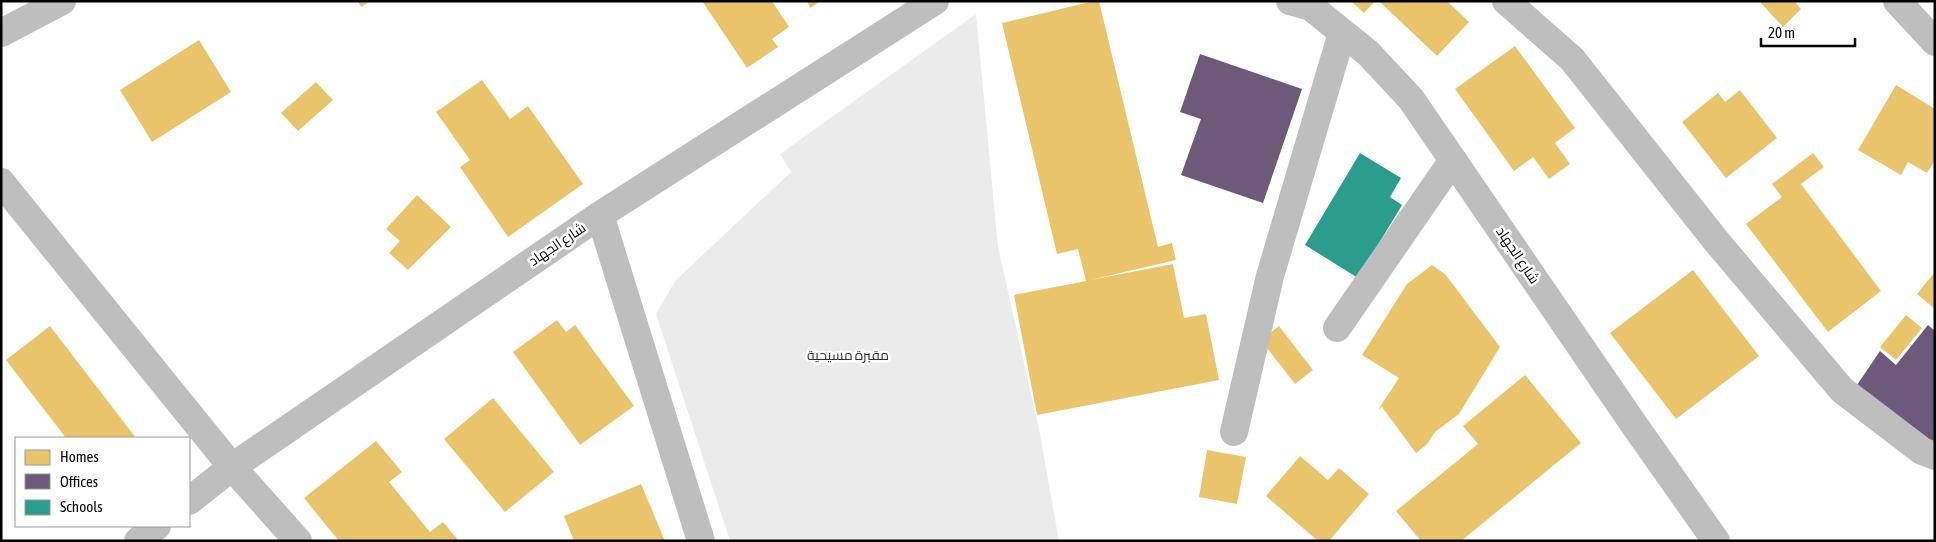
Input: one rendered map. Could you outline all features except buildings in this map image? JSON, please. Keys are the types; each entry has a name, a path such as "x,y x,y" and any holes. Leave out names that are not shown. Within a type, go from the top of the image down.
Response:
{"street":[{"path":"1,33 62,1"},
{"name":"شارع الجهاد","path":"190,500 232,467 600,215 935,1"},
{"path":"1506,1 1572,59 1717,242 1842,390 1922,450 1935,456"},
{"path":"1897,1 1935,42"},
{"name":"شارع الجهاد","path":"1305,3 1368,54 1412,99 1635,426 1716,541"},
{"path":"1234,432 1270,276 1342,32"},
{"path":"1337,328 1453,160"},
{"path":"1,182 232,467 298,541"},
{"path":"600,215 701,541"},
{"path":"138,541 156,527"}],"green space":[{"name":"مقبرة مسيحية","path":"976,14 998,247 1040,434 1059,541 730,541 656,314 675,281 791,172 780,154"}]}
